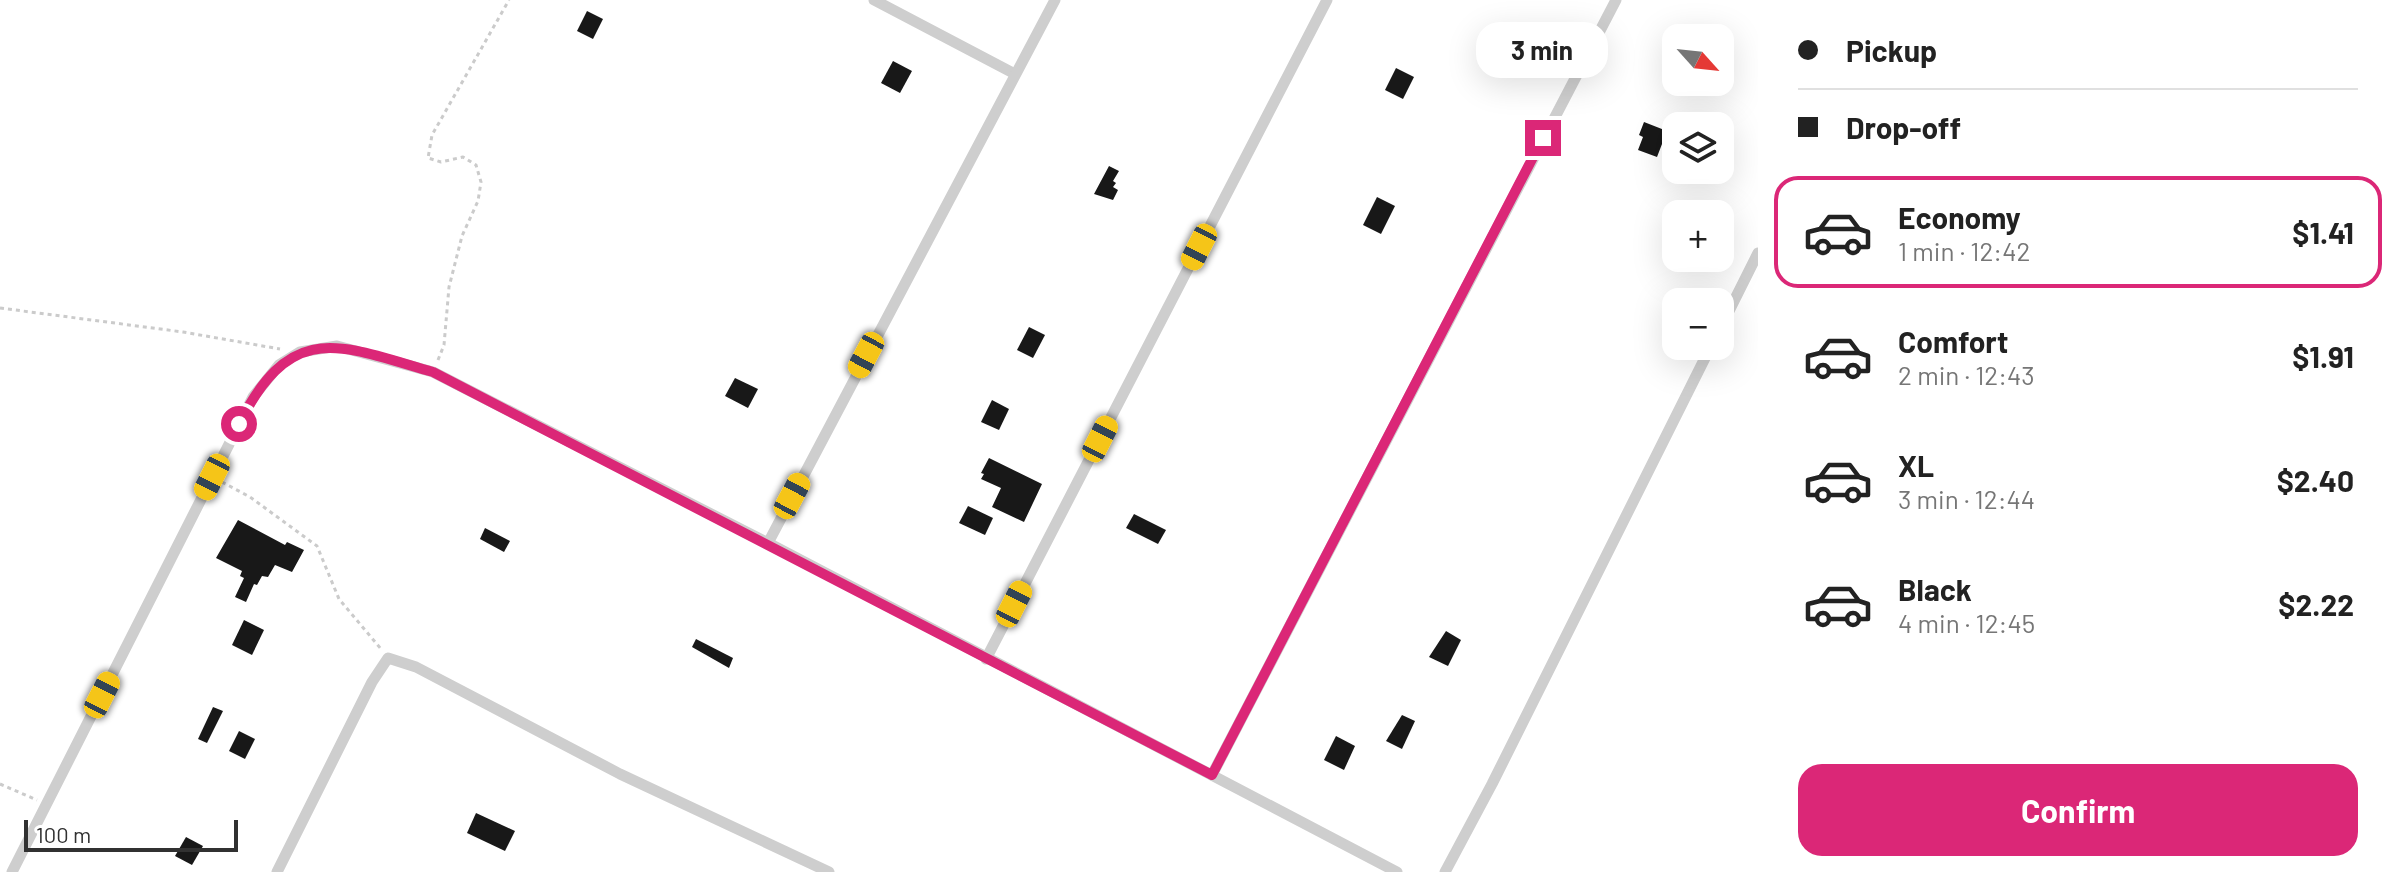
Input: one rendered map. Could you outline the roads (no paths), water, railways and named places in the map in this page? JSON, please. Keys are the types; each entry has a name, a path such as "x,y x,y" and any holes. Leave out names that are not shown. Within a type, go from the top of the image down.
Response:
{"street":[{"path":"874,0 1015,74"},
{"path":"768,543 1055,0"},
{"path":"986,659 1327,0"},
{"path":"1212,775 1616,0"},
{"path":"1734,301 1758,253"},
{"path":"12,872 253,397 279,365 300,352 337,346 433,372 768,543 1397,872"},
{"path":"1445,872 1704,360"},
{"path":"277,872 372,682 388,658 416,667 620,774 829,872"}]}
